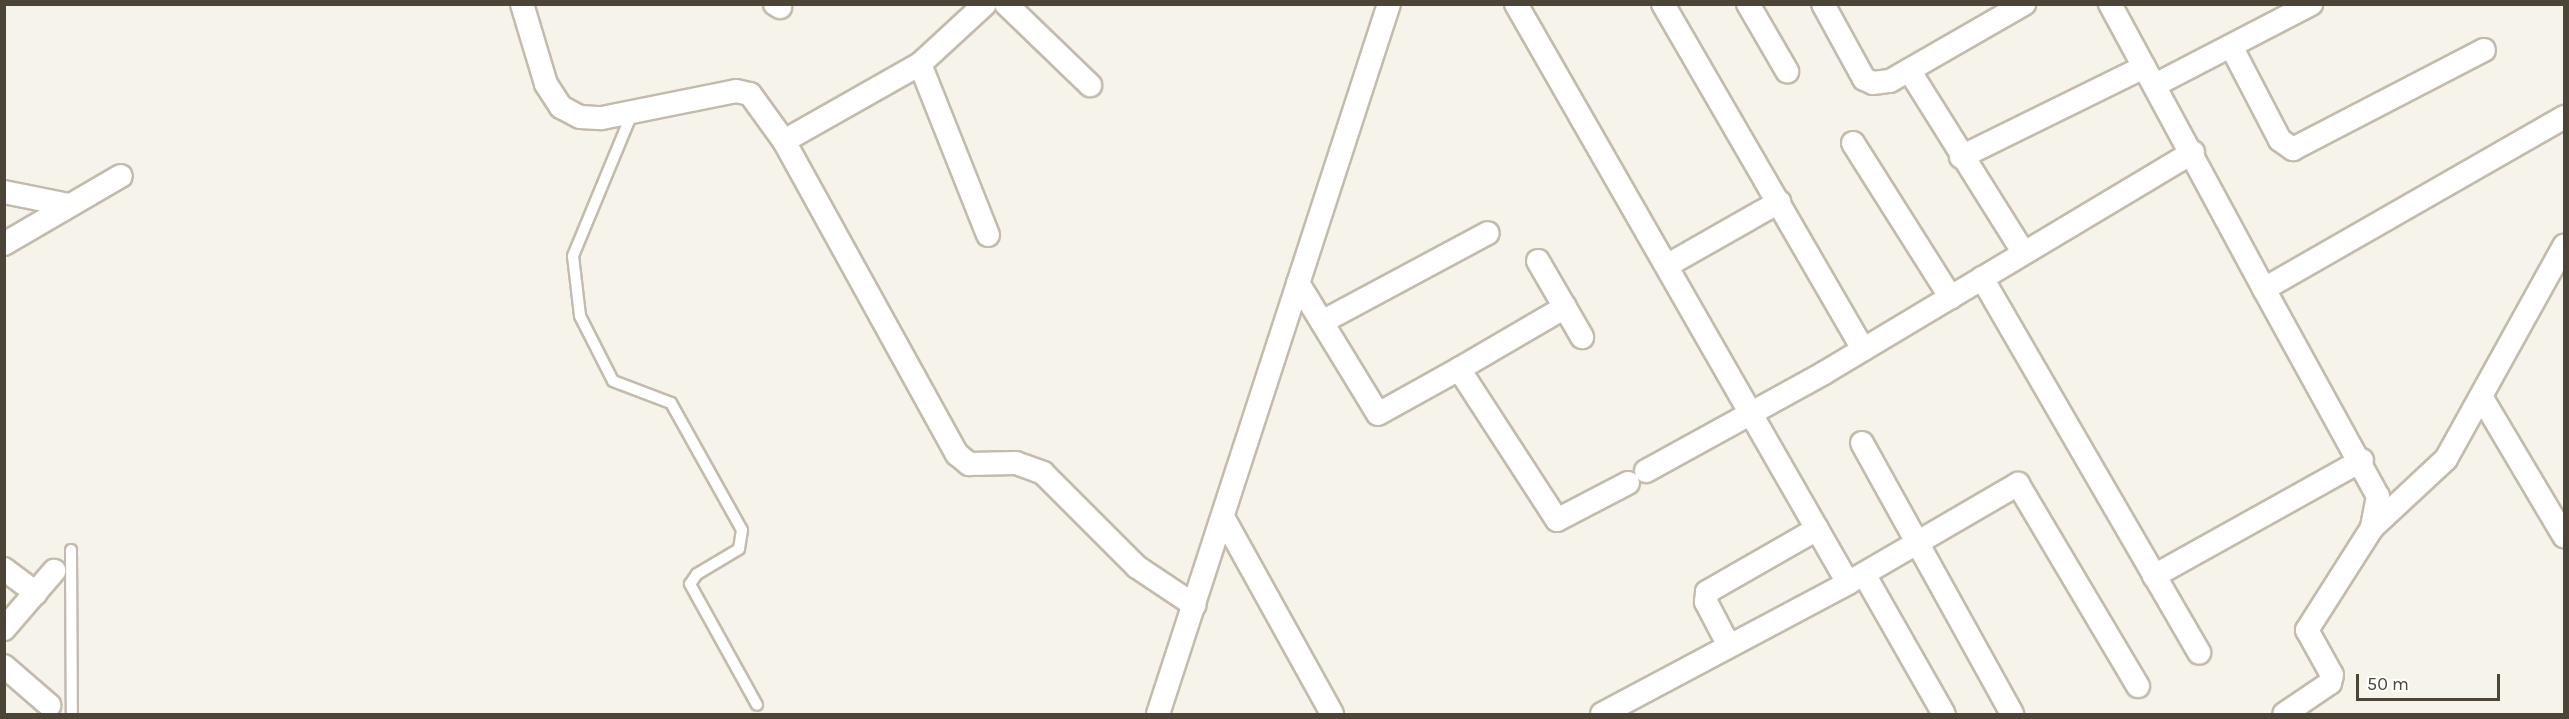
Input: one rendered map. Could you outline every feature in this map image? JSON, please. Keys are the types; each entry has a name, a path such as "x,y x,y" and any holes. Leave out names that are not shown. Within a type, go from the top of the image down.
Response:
{"street":[{"path":"522,4 546,84 561,107 580,117 633,111 736,91 750,94 784,141 957,454 969,464 1016,464 1043,473 1137,567 1194,605"},
{"path":"1006,4 1090,85"},
{"path":"1158,714 1389,4"},
{"path":"1516,4 1817,528 1856,578 1944,714"},
{"path":"1663,4 1863,349"},
{"path":"1748,4 1787,71"},
{"path":"1823,4 1864,80 1890,81 2024,4"},
{"path":"2110,4 2193,152 2264,289 2362,460 2378,496 2372,528"},
{"path":"1961,157 2150,76 2231,46 2311,4"},
{"path":"784,141 920,64 978,7"},
{"path":"2231,46 2280,140 2293,148 2484,50"},
{"path":"920,64 988,235"},
{"path":"1909,70 1961,157 2023,252"},
{"path":"2264,289 2565,117"},
{"path":"1853,143 1951,298"},
{"path":"1459,369 1557,520 1863,349 2193,152"},
{"path":"4,244 121,176"},
{"path":"4,192 69,205"},
{"path":"1668,265 1779,202"},
{"path":"1322,322 1488,233"},
{"path":"2284,714 2330,683 2331,675 2307,630 2372,528 2446,459 2565,246"},
{"path":"1538,261 1582,337"},
{"path":"1982,278 2199,653"},
{"path":"1298,283 1378,414 1565,307"},
{"path":"2482,398 2565,536"},
{"path":"1862,443 1919,541 2012,714"},
{"path":"2154,576 2362,460"},
{"path":"1602,714 1856,578 2018,484 2138,686"},
{"path":"1223,518 1332,714"},
{"path":"1730,646 1706,603 1707,592 1817,528"},
{"path":"4,569 36,594"},
{"path":"4,629 54,571"},
{"path":"4,666 49,705"}],"lane":[{"path":"633,111 573,256 580,316 613,381 671,403 742,530 739,549 698,574 690,584 757,705"},
{"path":"71,550 72,714"}]}
